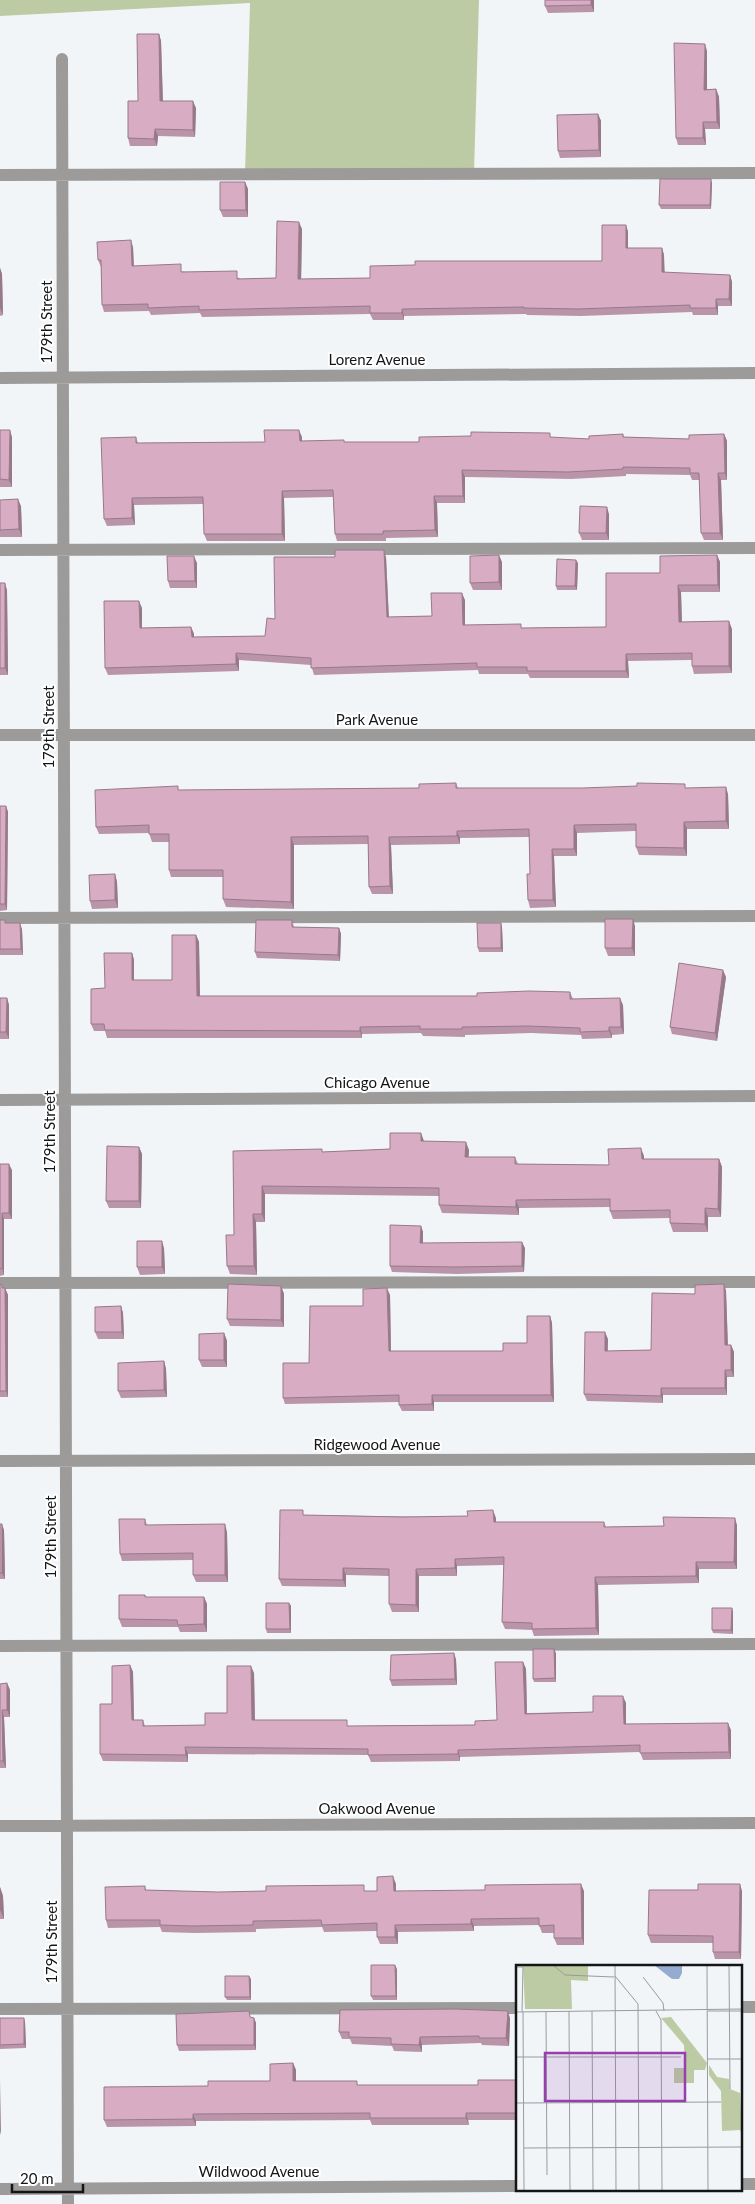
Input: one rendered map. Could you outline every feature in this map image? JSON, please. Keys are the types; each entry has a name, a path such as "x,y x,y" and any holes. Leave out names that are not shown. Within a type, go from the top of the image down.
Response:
{"street":[{"name":"179th Street","path":"62,59 68,2204"},
{"path":"0,175 755,172"},
{"name":"Lorenz Avenue","path":"0,378 755,372"},
{"path":"0,550 755,548"},
{"name":"Park Avenue","path":"0,735 755,735"},
{"path":"0,918 755,916"},
{"name":"Chicago Avenue","path":"0,1100 755,1096"},
{"path":"0,1283 755,1282"},
{"name":"Ridgewood Avenue","path":"0,1461 755,1460"},
{"path":"0,1646 755,1644"},
{"name":"Oakwood Avenue","path":"0,1826 755,1823"},
{"path":"742,2007 755,2007"},
{"path":"0,2009 516,2008"},
{"path":"742,2184 755,2184"},
{"name":"Wildwood Avenue","path":"0,2189 516,2186"}],"green space":[{"path":"0,0 479,0 474,173 245,174 250,3 0,16"}],"building":[{"path":"545,0 591,0 591,5 545,6"},
{"path":"137,34 159,34 160,101 193,101 193,130 155,129 154,139 128,138 128,101 138,101"},
{"path":"674,43 705,44 704,90 716,89 717,122 703,122 703,138 676,138"},
{"path":"598,114 599,150 558,151 557,115"},
{"path":"660,179 711,179 710,205 659,205"},
{"path":"220,182 245,182 246,210 220,210"},
{"path":"277,221 299,222 298,279 370,278 370,266 415,265 415,261 602,261 602,225 626,225 626,248 662,248 662,272 730,275 729,299 716,299 716,308 690,308 690,305 578,309 524,307 402,309 402,313 370,313 370,306 199,310 199,306 148,308 148,304 102,305 101,260 98,260 97,242 131,240 132,266 181,264 181,272 237,271 237,279 276,278"},
{"path":"0,430 10,430 9,480 0,479"},
{"path":"264,430 299,430 300,441 344,440 344,442 419,442 419,437 471,436 471,432 550,433 550,437 589,439 589,436 623,434 623,437 689,439 689,435 724,434 725,473 718,473 720,533 701,533 699,473 690,473 690,468 623,467 623,469 568,472 462,470 463,496 434,496 435,530 383,531 383,534 335,534 333,490 282,491 282,534 204,534 203,497 132,498 132,518 104,519 101,438 136,437 136,443 265,442"},
{"path":"18,499 19,529 0,530 0,500"},
{"path":"580,506 607,507 606,533 579,533"},
{"path":"335,550 384,550 387,617 432,616 431,593 462,593 463,625 521,624 521,628 606,627 606,573 660,573 660,556 717,555 718,585 678,585 679,622 729,621 729,666 692,666 692,653 626,654 626,671 527,671 527,667 477,667 477,663 311,668 311,658 236,653 236,664 105,668 104,601 139,601 140,628 191,627 192,637 265,636 267,618 275,619 274,557 335,557"},
{"path":"499,555 499,582 470,583 470,556"},
{"path":"167,556 194,556 195,581 168,581"},
{"path":"557,559 576,560 575,586 556,586"},
{"path":"0,583 5,583 5,668 0,668"},
{"path":"456,783 456,788 582,788 637,786 637,783 685,784 685,788 726,787 726,821 684,822 684,848 636,847 636,824 574,825 574,849 552,849 553,900 528,900 527,874 530,874 529,829 457,831 457,836 389,837 390,886 369,887 368,836 291,837 291,902 223,899 223,870 169,870 169,834 149,834 149,825 96,827 95,790 178,786 178,790 419,788 419,784"},
{"path":"0,806 6,806 5,904 0,904"},
{"path":"115,874 115,900 90,901 89,875"},
{"path":"605,919 633,919 632,948 605,948"},
{"path":"0,920 5,920 5,923 20,923 21,949 0,949"},
{"path":"256,920 292,920 292,927 339,928 338,955 255,952"},
{"path":"477,923 501,923 501,948 478,948"},
{"path":"172,935 196,935 197,996 477,996 477,993 570,992 570,999 620,998 621,1027 609,1027 609,1031 580,1032 580,1028 528,1026 462,1027 462,1029 420,1029 420,1026 360,1027 360,1031 105,1030 104,1024 91,1024 91,989 105,988 104,953 132,953 132,980 172,980"},
{"path":"679,963 723,970 715,1033 670,1027"},
{"path":"0,998 7,998 6,1032 0,1032"},
{"path":"390,1133 421,1133 421,1141 466,1142 465,1157 515,1157 515,1164 609,1165 608,1149 641,1148 642,1159 719,1159 718,1209 705,1208 705,1224 670,1223 670,1210 610,1211 610,1199 516,1200 516,1207 439,1205 439,1188 262,1186 262,1214 253,1214 254,1266 227,1266 226,1235 234,1235 233,1151 322,1149 322,1152 390,1149"},
{"path":"107,1146 139,1147 139,1201 106,1201"},
{"path":"0,1164 9,1164 9,1213 2,1213 2,1268 0,1269"},
{"path":"390,1225 421,1226 420,1243 522,1242 522,1266 390,1266"},
{"path":"137,1241 162,1241 162,1267 137,1267"},
{"path":"0,1284 2,1288 5,1288 6,1391 0,1391"},
{"path":"228,1284 281,1286 281,1320 227,1319"},
{"path":"724,1284 725,1345 731,1345 731,1370 725,1370 725,1388 661,1388 661,1396 584,1394 585,1332 605,1332 605,1351 651,1350 652,1293 695,1294 695,1285"},
{"path":"387,1288 389,1351 503,1351 503,1343 527,1343 527,1316 550,1316 551,1395 432,1395 432,1404 399,1405 399,1395 283,1398 283,1363 309,1363 310,1306 363,1306 363,1289"},
{"path":"121,1306 122,1332 95,1332 95,1307"},
{"path":"224,1333 224,1360 199,1360 199,1334"},
{"path":"164,1361 164,1390 118,1391 118,1363"},
{"path":"280,1510 303,1510 303,1515 403,1517 468,1516 467,1511 493,1510 494,1522 604,1522 604,1527 664,1526 663,1517 735,1518 734,1562 696,1562 696,1576 595,1577 596,1628 532,1629 532,1623 502,1622 504,1557 455,1559 455,1568 416,1569 416,1605 389,1604 389,1569 343,1568 343,1580 279,1579"},
{"path":"119,1519 145,1519 145,1525 225,1524 225,1575 193,1575 193,1553 120,1554"},
{"path":"0,1524 2,1524 2,1573 0,1573"},
{"path":"119,1595 204,1597 204,1624 178,1625 177,1620 119,1619"},
{"path":"266,1603 289,1603 290,1629 266,1629"},
{"path":"712,1608 732,1608 731,1630 712,1630"},
{"path":"533,1649 554,1649 555,1678 533,1679"},
{"path":"454,1653 455,1679 390,1680 391,1655"},
{"path":"495,1662 523,1662 525,1714 593,1712 593,1696 623,1696 624,1724 728,1723 729,1752 640,1753 640,1745 458,1750 458,1754 368,1755 368,1749 185,1747 186,1755 100,1754 100,1704 112,1704 112,1666 130,1665 132,1720 143,1720 143,1726 205,1725 205,1713 227,1713 227,1666 251,1666 252,1720 347,1720 347,1726 475,1725 475,1721 497,1720"},
{"path":"7,1683 7,1710 2,1710 3,1761 0,1761 0,1684"},
{"path":"393,1876 394,1891 485,1890 485,1885 581,1884 582,1938 554,1938 554,1925 539,1926 539,1918 471,1919 471,1924 395,1925 395,1937 377,1937 377,1923 322,1925 321,1920 253,1921 253,1925 192,1926 160,1925 160,1920 106,1920 105,1887 145,1886 145,1890 218,1892 266,1891 266,1886 364,1885 364,1891 377,1891 377,1877"},
{"path":"698,1884 740,1884 739,1952 713,1952 713,1936 648,1935 649,1890 698,1890"},
{"path":"371,1965 395,1965 396,1996 371,1996"},
{"path":"225,1976 249,1976 250,1997 225,1997"},
{"path":"456,2009 508,2011 506,2038 479,2038 479,2036 420,2037 419,2045 391,2044 391,2038 349,2037 349,2032 339,2032 340,2010"},
{"path":"249,2011 250,2017 254,2018 254,2045 177,2045 176,2014"},
{"path":"0,2018 24,2018 24,2044 0,2045"},
{"path":"293,2063 293,2081 357,2081 357,2085 478,2085 478,2080 516,2080 516,2113 466,2113 466,2118 370,2118 370,2113 193,2114 193,2119 104,2120 104,2087 208,2086 208,2081 270,2081 270,2064"}]}
